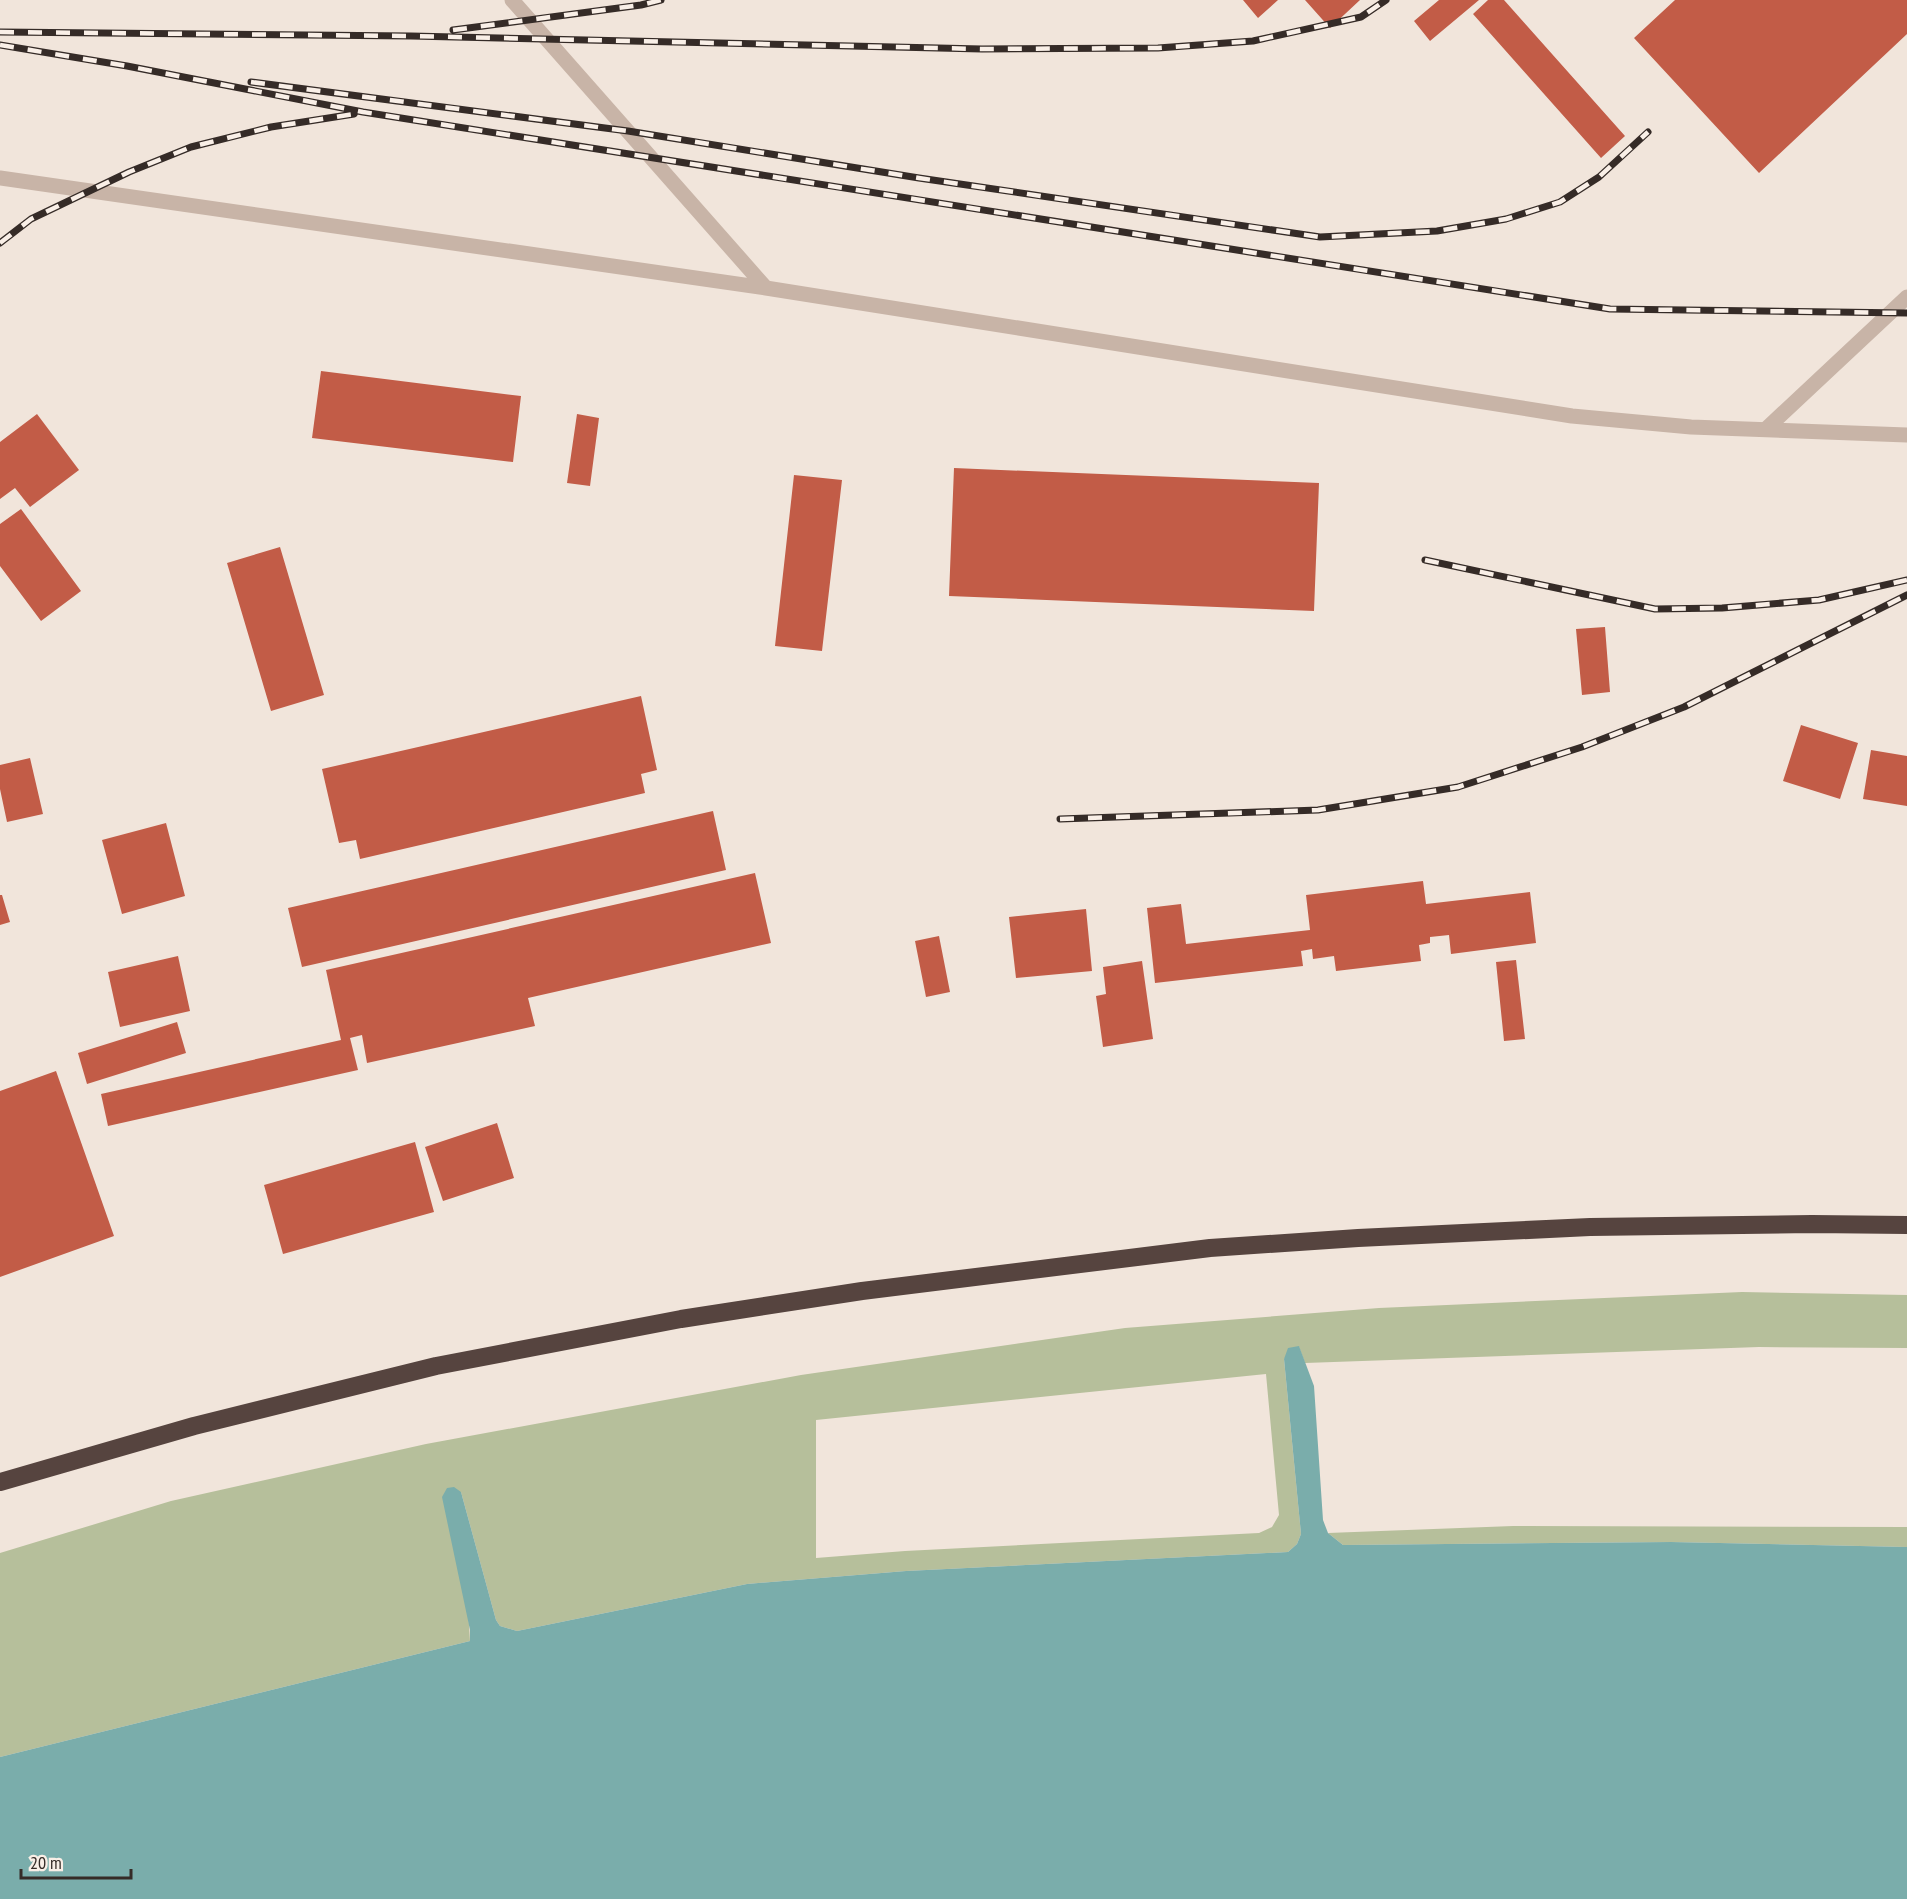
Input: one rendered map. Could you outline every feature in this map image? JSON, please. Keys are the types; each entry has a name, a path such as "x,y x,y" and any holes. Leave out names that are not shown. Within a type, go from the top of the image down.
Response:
{"highway":[{"path":"0,1482 194,1426 436,1366 681,1319 862,1291 1210,1248 1358,1238 1590,1227 1907,1225"}],"lane":[{"path":"512,0 766,288"},
{"path":"0,178 766,288 1572,416 1691,427 1907,435"},
{"path":"1766,429 1907,297"}],"green space":[{"path":"1742,1292 1907,1295 1907,1348 1759,1347 1305,1363 1299,1347 1284,1359 1301,1534 1297,1544 1288,1552 906,1571 747,1584 517,1631 500,1626 496,1620 461,1492 470,1641 0,1757 0,1553 171,1501 426,1444 801,1375 1125,1328 1379,1308","holes":["1266,1374 1279,1515 1272,1527 1259,1533 905,1551 816,1558 816,1420"]},
{"path":"1513,1526 1907,1527 1907,1547 1671,1542 1343,1545 1328,1533"}],"water":[{"path":"1299,1346 1314,1386 1323,1520 1328,1533 1343,1545 1671,1542 1907,1547 1907,1899 0,1899 0,1757 470,1641 470,1630 442,1497 447,1488 454,1487 461,1492 496,1620 500,1626 517,1631 747,1584 906,1571 1288,1552 1297,1544 1301,1534 1284,1359 1288,1348"}],"building":[{"path":"1243,0 1278,0 1258,18"},
{"path":"1305,0 1360,0 1330,28"},
{"path":"1439,0 1479,0 1430,41 1414,21"},
{"path":"1488,0 1504,0 1625,136 1601,158 1473,14"},
{"path":"1675,0 1907,0 1907,34 1759,173 1634,38"},
{"path":"321,371 521,396 513,462 312,438"},
{"path":"37,414 79,470 30,507 15,488 0,499 0,442"},
{"path":"577,414 599,418 590,486 567,483"},
{"path":"954,468 1319,483 1314,611 949,596"},
{"path":"794,475 842,480 822,651 775,646"},
{"path":"21,509 81,591 41,621 0,566 0,524"},
{"path":"280,547 324,695 271,711 227,563"},
{"path":"1605,627 1610,692 1582,695 1576,629"},
{"path":"641,696 657,770 641,774 645,793 360,859 356,840 339,843 322,769"},
{"path":"1801,725 1858,743 1840,799 1783,781"},
{"path":"1871,750 1907,756 1907,806 1863,799"},
{"path":"30,758 43,814 7,822 0,789 0,765"},
{"path":"713,811 726,870 302,967 288,908"},
{"path":"166,823 185,896 122,914 102,840"},
{"path":"755,873 771,943 528,998 535,1026 367,1063 362,1035 350,1038 358,1070 108,1126 101,1094 341,1040 326,970"},
{"path":"1423,881 1426,904 1530,892 1536,943 1451,954 1449,935 1430,937 1430,943 1419,945 1421,961 1336,971 1334,956 1313,959 1312,949 1301,951 1303,966 1155,983 1147,908 1181,904 1186,944 1310,930 1306,895"},
{"path":"0,895 2,895 10,922 0,925"},
{"path":"1086,909 1092,971 1016,978 1009,917"},
{"path":"939,936 950,992 926,997 915,941"},
{"path":"178,956 190,1011 120,1027 108,972"},
{"path":"1516,960 1525,1039 1504,1041 1496,962"},
{"path":"1142,961 1153,1039 1103,1047 1096,996 1106,994 1103,967"},
{"path":"177,1022 186,1053 87,1084 78,1053"},
{"path":"56,1071 114,1236 0,1277 0,1091"},
{"path":"497,1123 514,1178 443,1201 425,1147"},
{"path":"415,1142 434,1212 283,1254 264,1185"}],"railway":[{"path":"453,30 641,5 661,0"},
{"path":"0,32 411,36 982,49 1158,48 1253,41 1361,17 1386,0"},
{"path":"0,45 127,66 363,112 1610,309 1907,313"},
{"path":"251,82 628,131 919,178 1320,237 1437,231 1506,219 1560,202 1599,177 1648,132"},
{"path":"0,243 31,219 129,172 191,147 271,127 354,114"},
{"path":"1425,560 1655,609 1722,608 1819,600 1907,580"},
{"path":"1060,819 1318,810 1458,787 1582,747 1684,707 1907,595"}]}
